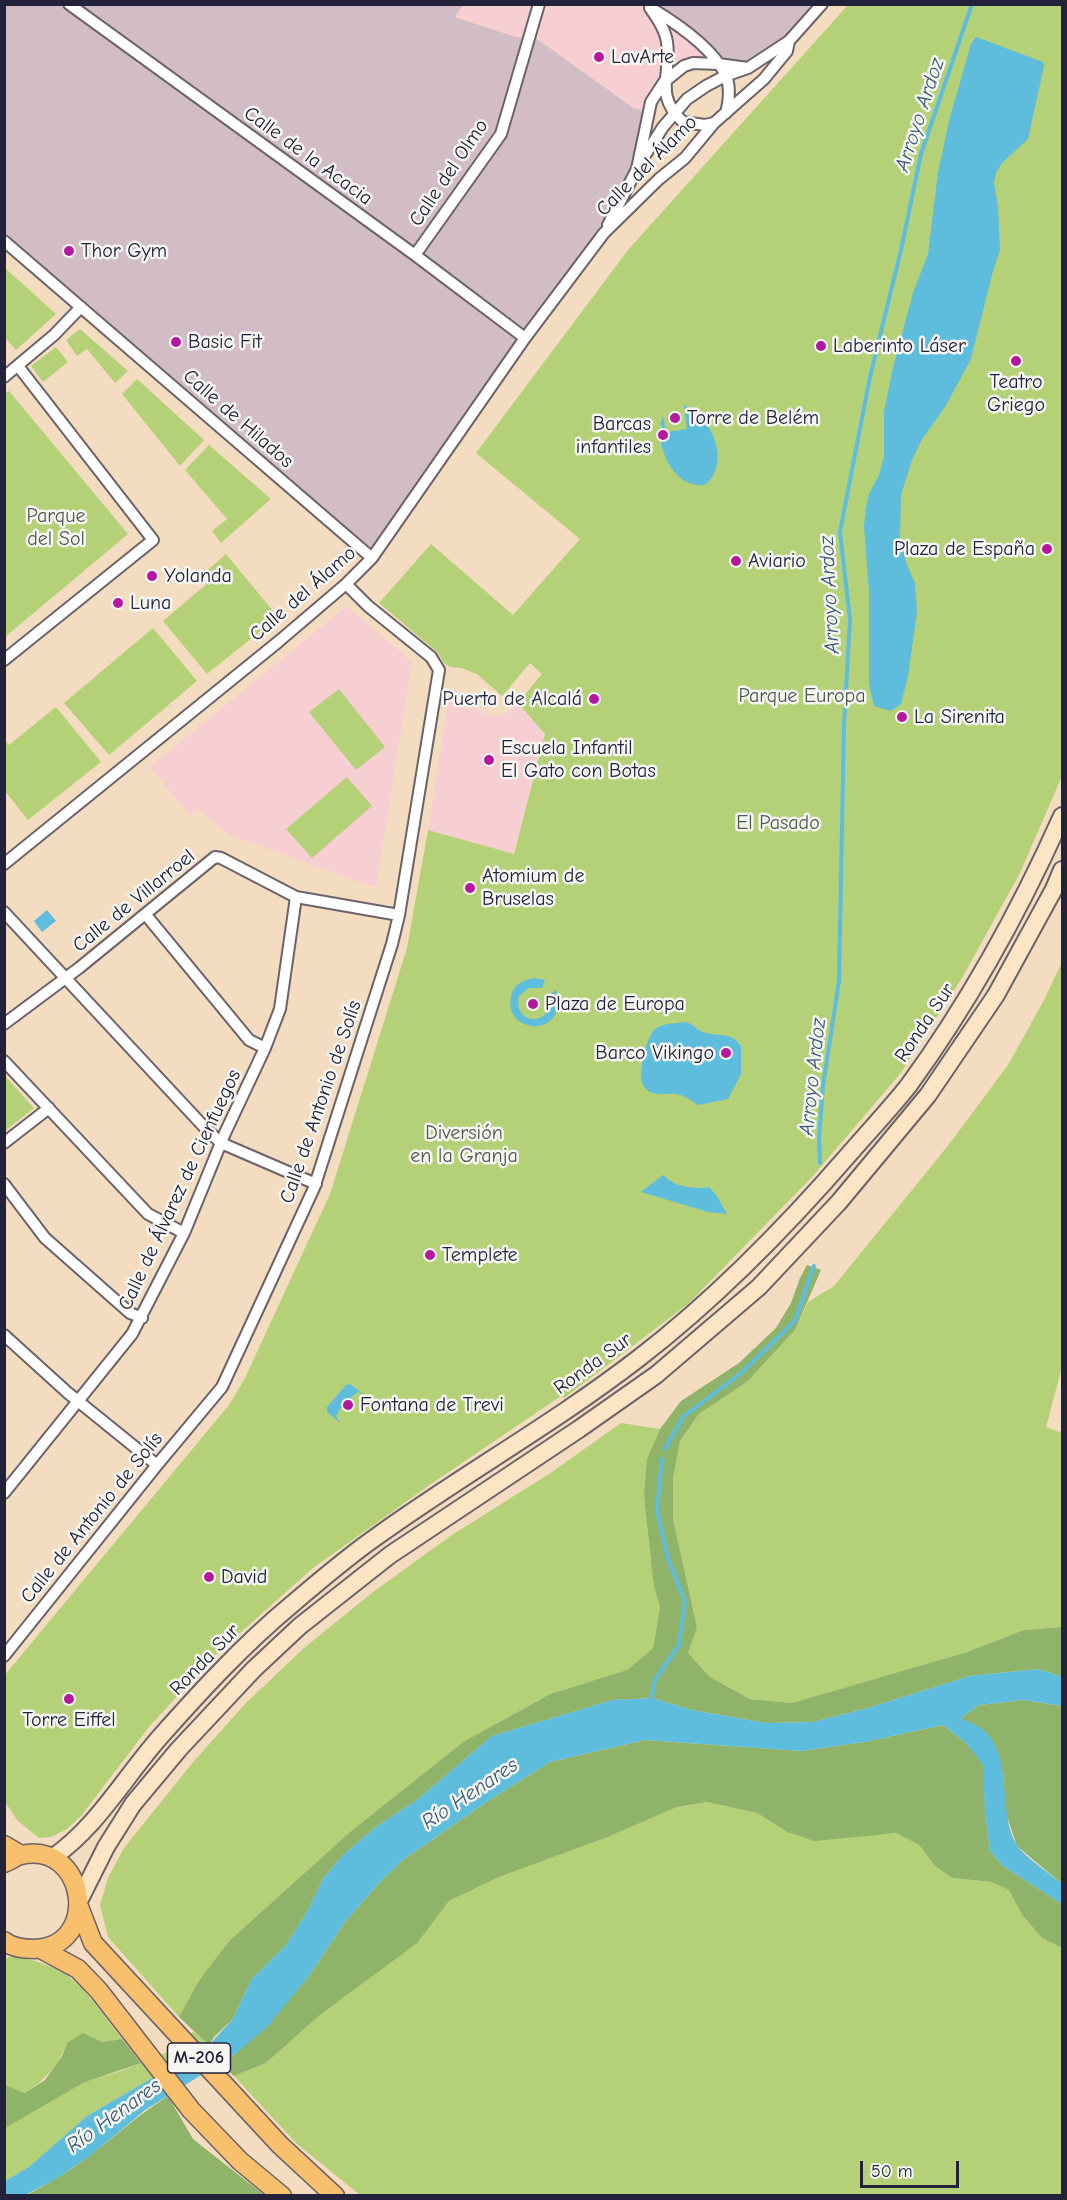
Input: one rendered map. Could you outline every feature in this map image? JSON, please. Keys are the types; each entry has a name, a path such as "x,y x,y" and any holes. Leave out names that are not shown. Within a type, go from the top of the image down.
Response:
{"main road":[{"name":"Ronda Sur","path":"52,1858 79,1836 98,1816 159,1738 239,1654 285,1610 375,1537 569,1408 641,1356 738,1272 818,1190 907,1087 975,986 1034,880 1062,816"},
{"path":"41,1949 63,1938 76,1919 79,1904 106,1847 133,1804 179,1749 254,1669 300,1626 390,1555 656,1375 759,1287 839,1202 928,1095 996,995 1062,870"},
{"path":"4,1845 13,1859 36,1854 52,1858"},
{"name":"M-206","path":"52,1858 64,1867 73,1879 79,1892 79,1904 93,1943 280,2145 335,2196"},
{"name":"M-206","path":"6,1943 24,1949 41,1949 78,1969 99,1991 191,2110 240,2161 282,2196"}],"street":[{"name":"Calle de la Acacia","path":"69,4 415,255 525,339"},
{"name":"Calle del Olmo","path":"415,255 501,134 539,4"},
{"path":"789,41 822,4"},
{"path":"648,6 699,42 718,64"},
{"name":"Calle del Álamo","path":"648,6 664,31 667,43 664,82 669,105 674,114 683,122 714,123"},
{"name":"Calle del Álamo","path":"604,233 637,169 663,127 687,99 725,76 748,68 789,41"},
{"name":"Calle del Álamo","path":"4,864 346,584 372,558 525,339 604,233 659,178 685,158 714,123 764,79 787,51 789,41"},
{"name":"Calle del Álamo","path":"637,169 651,102 664,82 684,66 693,63 748,68"},
{"name":"Calle del Álamo","path":"718,64 725,76 729,96 726,113"},
{"name":"Calle de Hilados","path":"4,241 372,558"},
{"path":"4,377 54,335 81,307"},
{"path":"4,660 153,540 18,366"},
{"name":"Calle de Antonio de Solís","path":"4,1656 156,1465 222,1387 316,1184 392,944 399,915 439,670 430,657 368,606 346,584"},
{"name":"Calle de Villarroel","path":"4,1024 146,915 215,857 296,897 399,915"},
{"name":"Calle de Álvarez de Cienfuegos","path":"4,1493 132,1334 184,1233 280,1009 296,897"},
{"path":"4,912 221,1143 316,1184"},
{"path":"146,915 249,1040 265,1048"},
{"path":"4,1061 148,1214 184,1233"},
{"path":"4,1143 50,1108"},
{"path":"4,1184 45,1238 130,1313 142,1318"},
{"path":"5,1338 156,1465"}],"shaded area":[{"path":"5,5 463,5 455,17 516,37 537,39 632,107 648,113 637,169 604,233 372,558 5,241"},
{"path":"463,5 646,5 718,64 684,66 648,113 632,107 537,39 516,37 455,16"},
{"path":"646,5 822,5 789,41 748,68 731,67"},
{"path":"347,606 412,662 376,888 229,835 198,810 190,816 150,767"},
{"name":"Escuela Infantil El Gato con Botas","path":"450,690 456,690 483,714 498,716 506,714 518,703 545,734 514,854 428,830"}],"green space":[{"name":"Parque Europa","path":"848,5 1062,5 1062,776 1020,873 962,978 900,1074 812,1177 688,1304 564,1398 561,1396 431,1484 313,1568 211,1659 149,1727 81,1816 67,1829 51,1837 39,1838 18,1821 5,1802 4,1676 229,1405 245,1378 330,1194 407,948 428,830 514,854 545,734 518,703 542,674 530,663 502,696 477,674 450,667 444,663 437,652 379,603 431,544 513,615 580,539 476,453 628,250"},
{"path":"5,268 56,314 16,350 5,338"},
{"path":"80,329 128,371 115,383 87,349 77,356 66,340"},
{"path":"56,347 68,362 43,382 31,366"},
{"path":"137,379 204,440 180,466 122,394"},
{"name":"Parque del Sol","path":"9,391 128,534 5,637 4,394"},
{"path":"209,445 271,499 221,543 212,531 227,519 185,470"},
{"path":"226,554 278,617 207,674 163,621 209,582 203,574"},
{"path":"153,628 197,681 109,755 64,703"},
{"path":"339,689 385,747 356,770 309,712"},
{"path":"56,707 101,762 28,820 5,791 5,740 9,745"},
{"path":"347,777 372,806 312,858 286,829"},
{"path":"1062,962 1062,1367 1046,1427 1059,1432 1062,1430 1062,1627 1024,1630 967,1652 792,1703 750,1699 710,1677 688,1653 697,1626 673,1519 673,1479 680,1441 699,1414 748,1381 795,1330 808,1302 834,1286 947,1147 1008,1065"},
{"path":"5,1076 34,1108 5,1131"},
{"path":"807,1265 821,1270 795,1330 748,1381 699,1414 680,1441 673,1479 673,1519 697,1627 688,1653 710,1677 750,1699 792,1703 967,1652 1024,1630 1062,1627 1062,1677 1038,1669 970,1676 868,1708 813,1722 766,1723 692,1710 652,1698 613,1700 492,1736 417,1800 376,1827 342,1856 323,1879 308,1910 287,1944 251,1980 233,2019 209,2045 179,2017 198,1982 229,1941 350,1832 463,1742 550,1694 627,1670 653,1648 660,1607 654,1587 644,1495 647,1459 660,1429 681,1401 739,1363 776,1328 791,1303"},
{"path":"621,1423 660,1429 647,1459 654,1587 660,1607 653,1648 627,1670 550,1694 463,1742 350,1832 229,1941 198,1982 179,2017 108,1937 100,1905 108,1878 124,1848 194,1761 246,1703 304,1648 373,1592 452,1535 552,1472"},
{"path":"1024,1700 1062,1706 1062,1884 1017,1846 1005,1811 1003,1773 961,1718 979,1705"},
{"path":"943,1725 967,1744 984,1765 985,1813 990,1851 1003,1866 1062,1904 1062,1948 1042,1938 1023,1916 1009,1890 992,1882 952,1878 935,1866 919,1845 896,1833 815,1841 787,1832 757,1813 707,1802 677,1807 608,1837 499,1877 449,1901 417,1943 320,2015 266,2063 234,2076 220,2063 238,2052 309,1976 345,1922 403,1860 488,1801 550,1762 645,1740 801,1751 865,1742"},
{"path":"707,1802 757,1813 787,1832 866,1835 896,1833 919,1845 935,1866 952,1878 992,1882 1010,1890 1023,1916 1042,1938 1062,1948 1062,2195 360,2195 296,2143 234,2076 266,2063 320,2015 368,1979 433,1921 449,1901 499,1877 608,1837 677,1807"},
{"path":"12,1955 36,1961 69,1977 94,2002 122,2039 67,2043 50,2072 25,2093 5,2085 5,1959"},
{"path":"194,2031 209,2045 87,2116 29,2167 5,2181 5,2127 83,2083 121,2071 170,2051"},
{"path":"83,2033 102,2042 122,2039 141,2063 83,2083 5,2128 5,2085 25,2093 45,2080 62,2056 67,2043"},
{"path":"168,2096 193,2139 264,2195 25,2196 74,2167"}],"water":[{"path":"976,37 1043,62 1044,66 1028,139 1002,163 996,173 994,182 998,206 1000,250 971,359 945,407 921,441 912,460 901,495 900,537 907,565 915,583 917,612 908,676 901,704 891,711 874,706 869,684 869,591 864,526 866,507 884,457 884,411 893,368 913,293 928,254 938,172 950,117 971,44"},
{"path":"684,405 703,419 715,441 718,453 717,465 713,476 705,485 694,485 678,476 667,459 660,440 659,430 662,430 662,425 660,425 663,416 666,432 687,429"},
{"path":"47,910 56,921 42,932 34,921"},
{"path":"534,978 545,980 542,988 529,988 519,996 522,1014 535,1019 547,1013 548,995 556,990 557,1006 553,1017 545,1024 535,1026 516,1019 511,1009 511,997 516,986"},
{"path":"686,1022 703,1032 733,1038 741,1046 741,1074 728,1099 698,1105 681,1095 653,1093 642,1083 645,1050 654,1030 669,1024"},
{"path":"663,1175 684,1187 709,1187 727,1214 708,1212 641,1192"},
{"path":"350,1384 365,1396 358,1392 344,1403 336,1416 340,1423 327,1412 327,1407 346,1385"},
{"name":"Río Henares","path":"1038,1669 1062,1677 1062,1706 1024,1700 979,1705 961,1718 980,1727 992,1740 1002,1768 1007,1816 1011,1831 1020,1849 1062,1884 1062,1904 1003,1866 990,1851 985,1813 983,1765 967,1744 943,1725 865,1742 801,1751 645,1740 550,1762 488,1801 403,1860 345,1922 309,1976 268,2026 238,2052 145,2110 90,2156 56,2179 25,2195 5,2196 5,2181 29,2167 87,2116 209,2045 233,2019 251,1980 287,1944 308,1910 323,1879 342,1856 376,1827 417,1800 492,1736 613,1700 652,1698 692,1710 766,1723 813,1722 868,1708 970,1676"}],"waterway":[{"name":"Arroyo Ardoz","path":"820,1163 819,1138 823,1086 839,981 844,724 850,619 840,532 870,377 901,250 921,154 972,4"},
{"name":"Arroyo Ardoz","path":"665,1449 683,1417 741,1373 795,1321 814,1266"},
{"name":"Arroyo Ardoz","path":"651,1701 655,1680 679,1645 685,1601 668,1559 657,1510 662,1459"}],"place":[{"name":"LavArte","path":"599,57"},
{"name":"Thor Gym","path":"69,251"},
{"name":"Basic Fit","path":"176,342"},
{"name":"Laberinto Láser","path":"821,346"},
{"name":"Teatro Griego","path":"1016,361"},
{"name":"Torre de Belém","path":"675,418"},
{"name":"Barcas infantiles","path":"663,435"},
{"name":"Plaza de España","path":"1047,549"},
{"name":"Aviario","path":"736,561"},
{"name":"Yolanda","path":"152,576"},
{"name":"Luna","path":"118,603"},
{"name":"Puerta de Alcalá","path":"594,699"},
{"name":"La Sirenita","path":"902,717"},
{"name":"Escuela Infantil El Gato con Botas","path":"489,760"},
{"name":"Atomium de Bruselas","path":"470,888"},
{"name":"Plaza de Europa","path":"533,1004"},
{"name":"Barco Vikingo","path":"726,1053"},
{"name":"Templete","path":"430,1255"},
{"name":"Fontana de Trevi","path":"348,1405"},
{"name":"David","path":"209,1577"},
{"name":"Torre Eiffel","path":"69,1699"}],"park label":[{"name":"El Pasado","path":"778,823"},
{"name":"Diversión en la Granja","path":"464,1144"}]}
